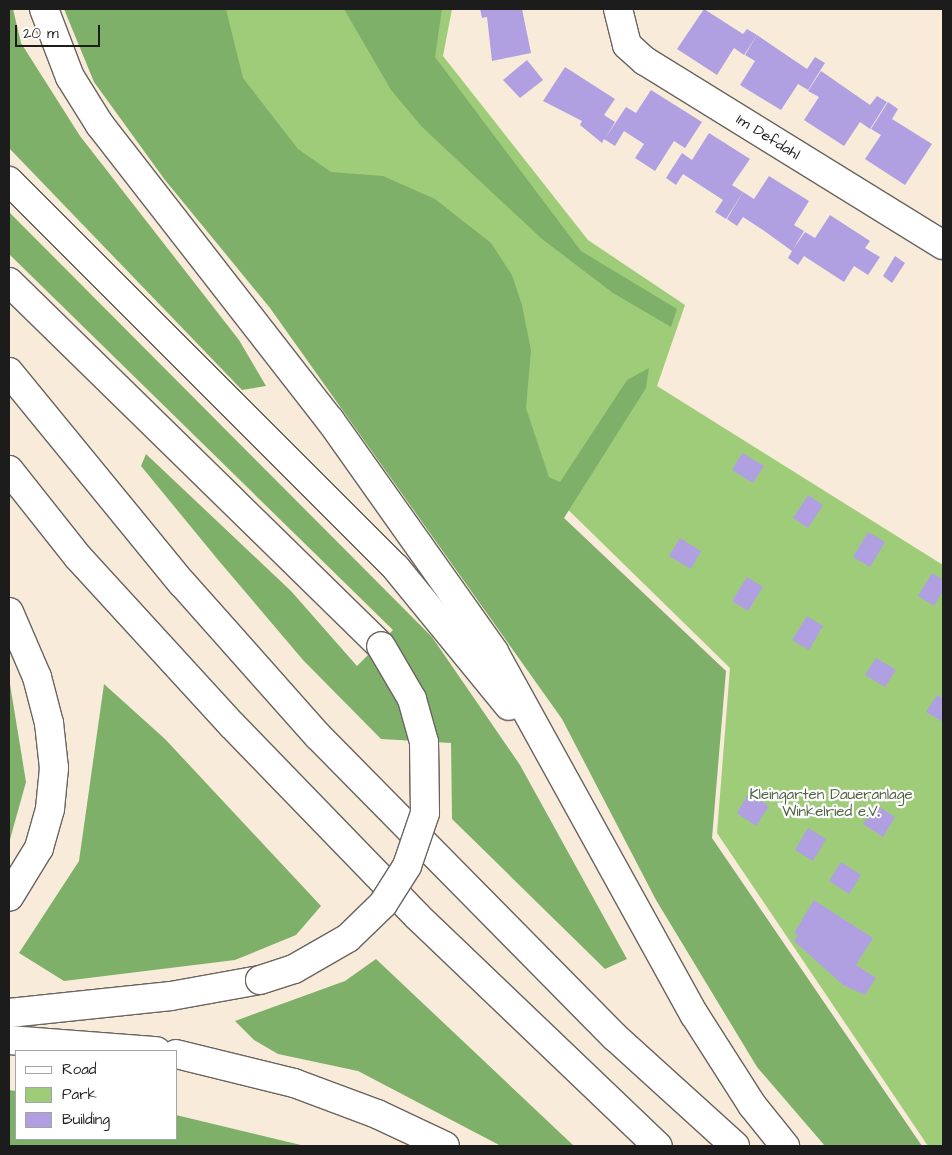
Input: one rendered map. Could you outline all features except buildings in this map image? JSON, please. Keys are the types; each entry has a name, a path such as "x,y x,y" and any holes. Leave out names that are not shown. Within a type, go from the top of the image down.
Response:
{"main road":[{"path":"44,9 70,77 100,125 379,488 494,652 546,752 722,1062 785,1146"},
{"name":"Im Defdahl","path":"618,9 627,45 645,61 943,246"},
{"path":"9,181 172,349 396,568 546,752"},
{"path":"9,282 381,646 412,699 424,742 425,813 407,866 383,904 348,938 294,969 260,980 171,996 9,1013"},
{"path":"9,372 182,583 318,736 615,1037 735,1146"},
{"path":"9,470 78,557 232,725 417,916 658,1146"},
{"path":"9,612 37,677 49,723 54,768 50,809 39,848 9,897"},
{"path":"9,1040 144,1050"},
{"path":"178,1054 294,1083 377,1114 445,1146"}],"green space":[{"path":"9,9 13,9 21,43 80,136 239,340 266,386 242,390 9,148"},
{"path":"64,9 226,9 243,78 298,149 331,172 383,176 435,199 491,243 512,275 522,305 531,350 526,408 549,477 560,482 627,380 649,368 646,388 564,518 726,671 712,838 922,1146 825,1146 757,1067 656,900 562,719 270,308 165,180 94,82"},
{"name":"Kleingarten Daueranlage Winkelried e.V.","path":"217,9 452,9 443,56 588,240 685,305 657,386 943,565 943,1146 928,1146 717,833 730,668 414,359 237,81"},
{"path":"344,9 442,9 435,57 581,251 677,309 671,327 613,293 542,239 422,127 391,90"},
{"path":"9,212 432,637 520,765 627,959 605,969 452,819 451,743 381,739 303,660 219,561 141,466 146,454 291,591 357,666 393,630 9,254"},
{"path":"9,678 26,782 9,843"},
{"path":"104,684 165,739 321,906 296,935 235,960 64,981 19,953 79,861"},
{"path":"376,959 574,1146 501,1146 358,1071 278,1054 254,1040 235,1021 345,981"},
{"path":"9,1090 15,1091 15,1140 178,1140 178,1115 305,1146 9,1146"}]}
